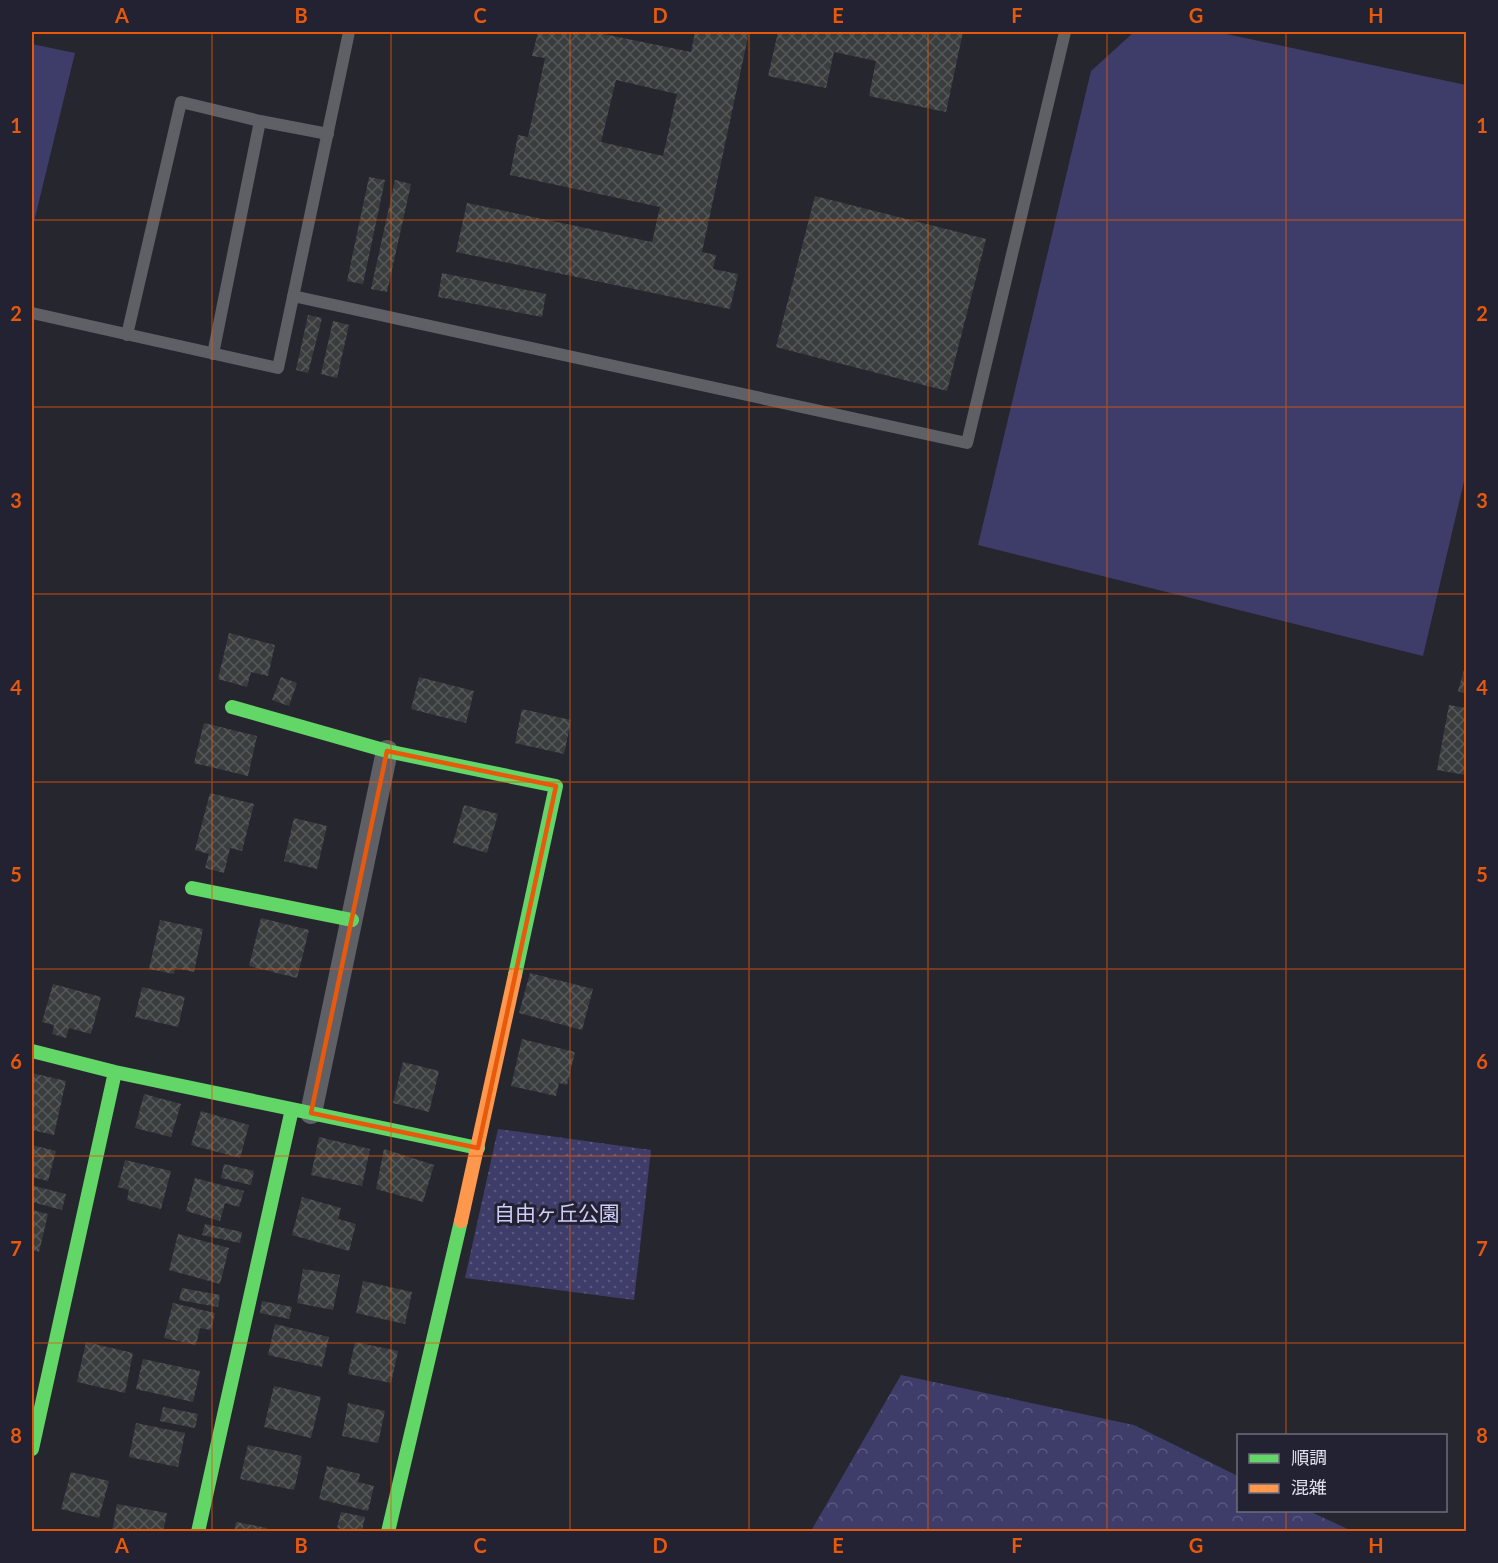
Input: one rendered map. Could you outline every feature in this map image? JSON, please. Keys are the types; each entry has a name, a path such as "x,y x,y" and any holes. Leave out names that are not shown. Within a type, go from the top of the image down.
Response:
{"street":[{"path":"232,707 387,751 556,786 478,1148 388,1532"},
{"path":"198,1532 302,1111 352,920 387,751"},
{"path":"192,888 352,920"},
{"path":"32,1051 115,1072 478,1148"},
{"path":"32,1449 115,1072"}],"lane":[{"path":"32,313 278,368 349,32"},
{"path":"293,296 967,443 1065,32"},
{"path":"126,335 181,102 328,134"},
{"path":"213,354 260,121"}],"highlighted area":[{"path":"387,751 556,786 478,1148 311,1113"}],"green space":[{"path":"1134,32 1217,32 1466,85 1466,473 1423,656 978,545 1091,71"},
{"path":"32,44 75,53 32,230"},
{"name":"自由ヶ丘公園","path":"498,1129 651,1150 634,1300 465,1278"},
{"path":"901,1375 1134,1425 1237,1476 1237,1512 1311,1512 1352,1531 811,1531"}],"building":[{"path":"538,32 594,32 691,52 695,32 749,32 702,252 716,255 713,269 738,274 730,309 456,252 467,203 652,242 660,207 510,175 518,135 528,137 545,58 532,56","holes":["616,80 677,94 663,156 601,142"]},
{"path":"778,32 963,32 946,112 869,96 876,61 834,52 826,88 768,76"},
{"path":"369,177 385,180 363,284 347,281"},
{"path":"395,180 411,184 387,292 371,289"},
{"path":"815,196 986,239 947,391 776,347"},
{"path":"442,273 546,294 542,317 438,297"},
{"path":"308,315 322,318 308,373 296,370"},
{"path":"333,321 349,325 337,378 321,374"},
{"path":"229,633 275,645 268,676 251,672 247,687 218,679"},
{"path":"1466,663 1466,694 1458,691"},
{"path":"281,677 297,683 289,706 272,700"},
{"path":"419,677 474,691 466,723 411,709"},
{"path":"1449,705 1466,708 1466,775 1437,770"},
{"path":"522,709 571,720 564,754 515,743"},
{"path":"204,723 257,736 248,776 194,763"},
{"path":"210,793 254,804 242,851 230,848 224,873 205,868 209,854 195,850"},
{"path":"464,805 498,814 487,853 453,843"},
{"path":"294,818 327,826 317,869 284,861"},
{"path":"261,918 309,930 297,978 249,966"},
{"path":"160,920 203,929 194,972 175,968 174,974 149,969"},
{"path":"530,973 593,989 582,1030 519,1013"},
{"path":"53,984 101,997 91,1034 69,1028 66,1038 52,1034 54,1025 42,1022"},
{"path":"142,987 185,997 178,1027 135,1017"},
{"path":"522,1039 575,1052 567,1085 559,1083 556,1096 511,1086"},
{"path":"403,1062 439,1071 429,1112 393,1103"},
{"path":"32,1073 66,1081 54,1135 32,1130"},
{"path":"144,1094 181,1104 171,1137 135,1128"},
{"path":"201,1111 249,1125 240,1158 191,1145"},
{"path":"319,1137 370,1149 362,1186 311,1175"},
{"path":"32,1145 56,1151 48,1181 32,1177"},
{"path":"384,1149 434,1165 423,1202 376,1189"},
{"path":"125,1160 171,1171 161,1209 127,1200 129,1190 118,1187"},
{"path":"224,1164 254,1171 251,1185 221,1178"},
{"path":"195,1178 244,1191 239,1207 225,1203 220,1221 186,1211"},
{"path":"34,1186 66,1194 62,1210 32,1202"},
{"path":"302,1197 341,1208 338,1219 356,1224 349,1251 292,1235"},
{"path":"32,1210 48,1214 39,1252 32,1250"},
{"path":"205,1224 242,1232 240,1243 202,1235"},
{"path":"178,1234 229,1248 220,1284 169,1270"},
{"path":"303,1269 340,1275 333,1310 297,1303"},
{"path":"363,1281 412,1292 405,1324 356,1313"},
{"path":"182,1288 220,1295 218,1307 179,1300"},
{"path":"262,1301 292,1307 289,1319 260,1313"},
{"path":"173,1303 215,1313 211,1330 200,1328 196,1345 164,1338"},
{"path":"275,1324 329,1337 322,1367 268,1355"},
{"path":"86,1342 133,1353 125,1393 77,1382"},
{"path":"355,1342 398,1351 391,1383 348,1374"},
{"path":"143,1359 200,1371 193,1402 136,1389"},
{"path":"274,1386 321,1397 311,1438 264,1427"},
{"path":"348,1403 385,1411 378,1443 342,1436"},
{"path":"163,1407 198,1414 195,1428 160,1421"},
{"path":"136,1423 185,1433 178,1467 129,1457"},
{"path":"248,1445 302,1456 294,1490 240,1479"},
{"path":"327,1466 360,1474 358,1482 374,1486 368,1511 319,1499"},
{"path":"71,1472 109,1481 99,1518 61,1509"},
{"path":"117,1504 167,1513 163,1532 112,1532"},
{"path":"341,1512 365,1517 362,1532 337,1528"},
{"path":"236,1522 267,1528 267,1532 234,1532"}],"traffic: fast":[{"path":"232,707 387,751 556,786 515,975"},
{"path":"192,888 352,920"},
{"path":"32,1051 115,1072 478,1148"},
{"path":"32,1449 115,1072"},
{"path":"198,1532 292,1109"},
{"path":"388,1532 461,1221"}],"traffic: slow":[{"path":"461,1221 515,975"}]}
